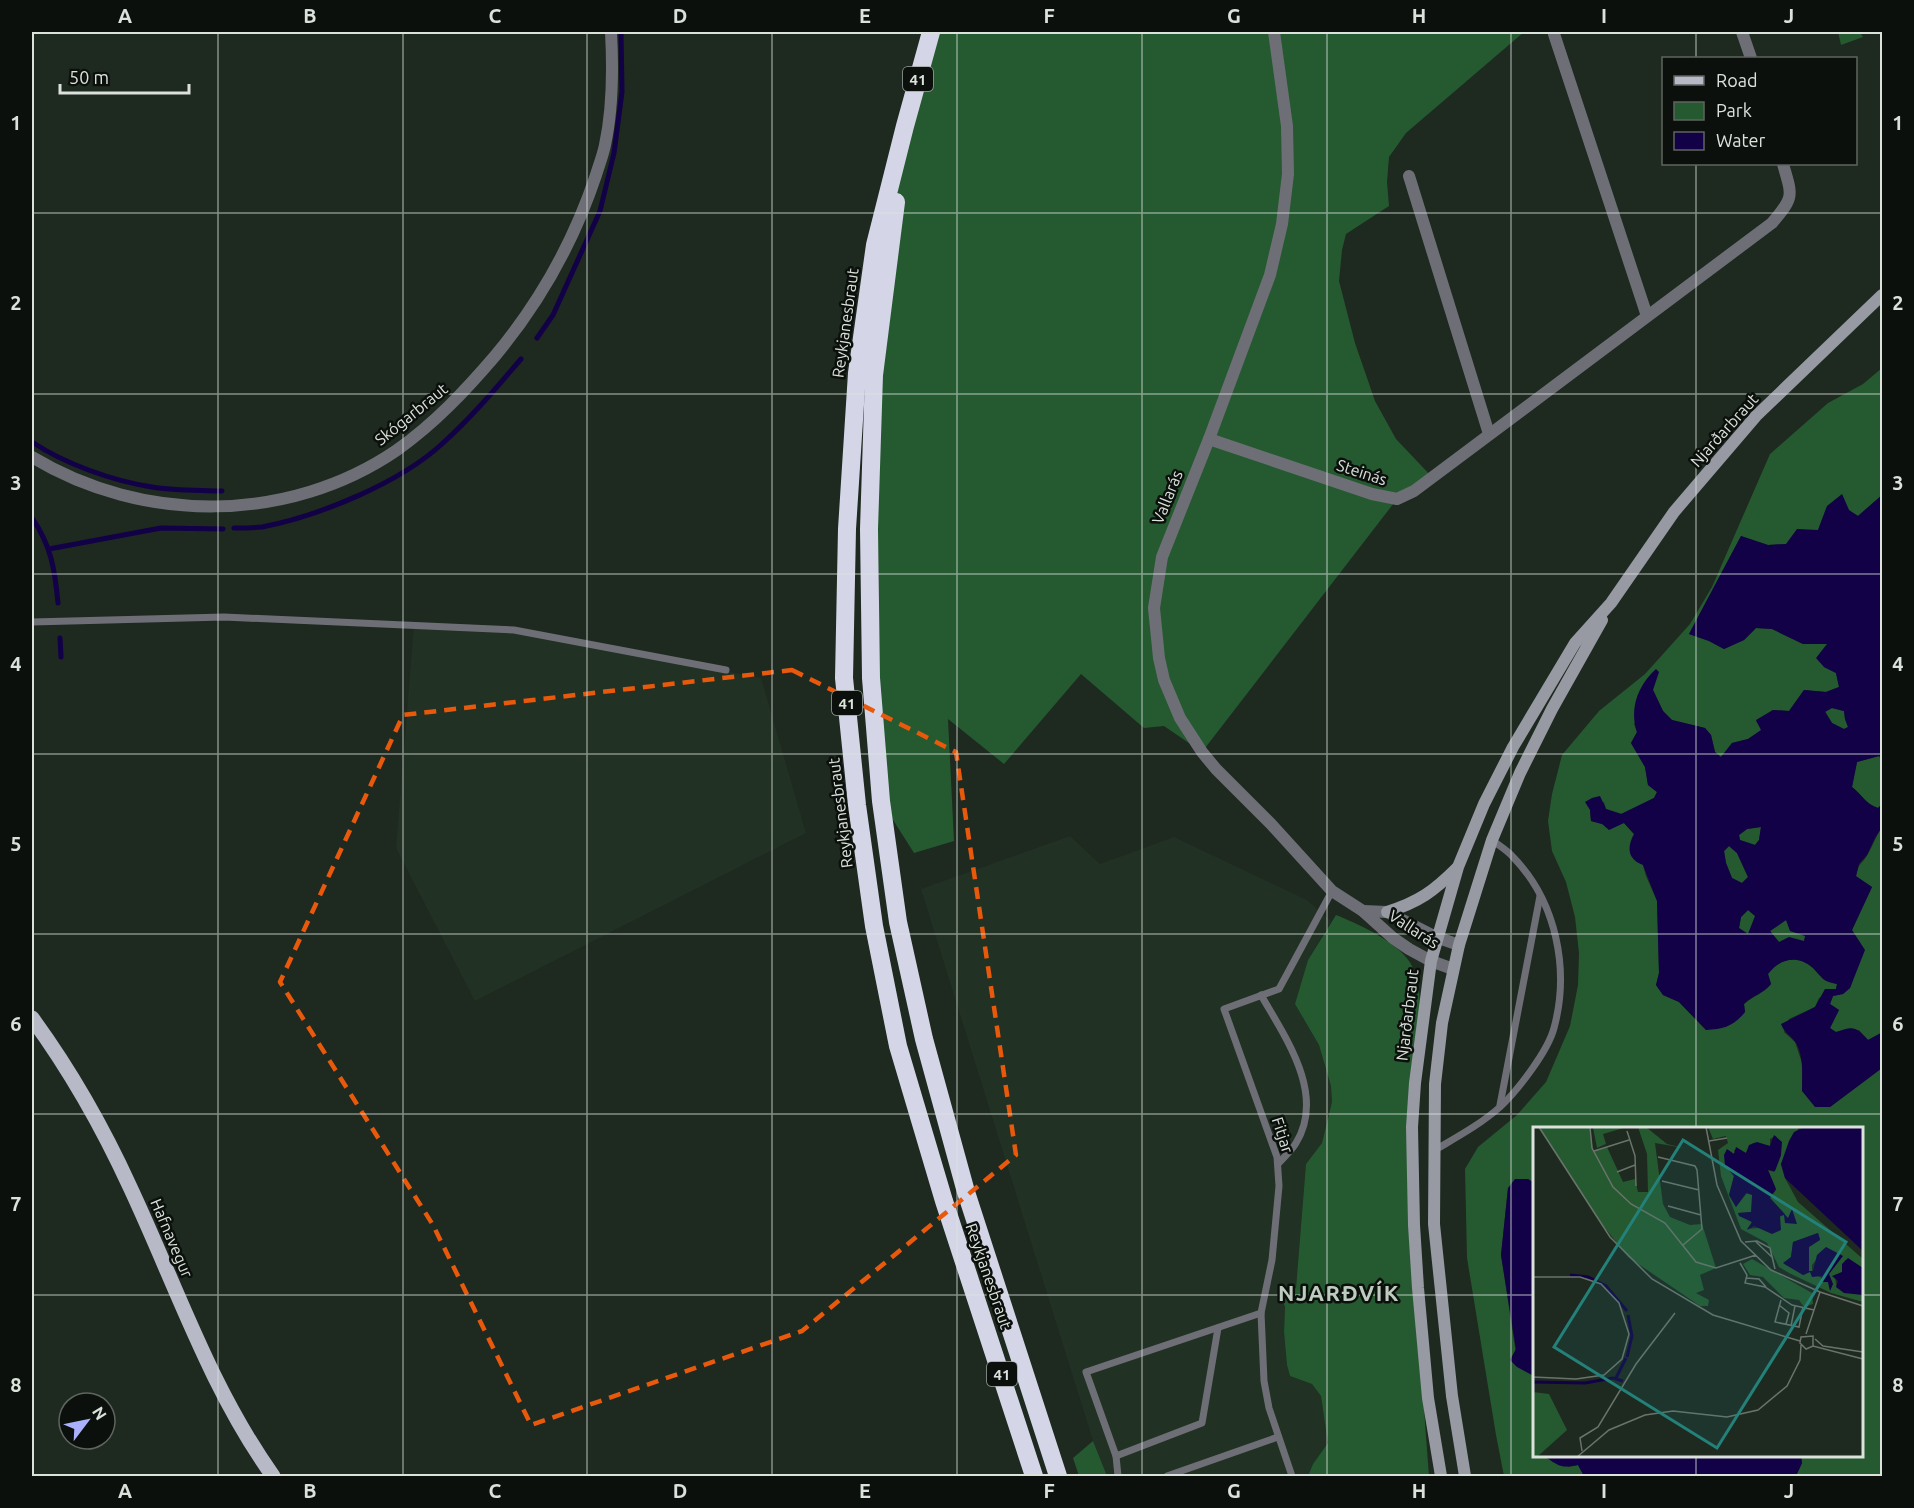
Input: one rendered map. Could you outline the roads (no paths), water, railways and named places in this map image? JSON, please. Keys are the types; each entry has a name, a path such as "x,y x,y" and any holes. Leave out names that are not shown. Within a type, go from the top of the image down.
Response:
{"highway":[{"name":"Reykjanesbraut","path":"931,32 875,245 857,373 847,529 844,678 857,805 874,926 898,1046 944,1201 1034,1476"},
{"name":"Reykjanesbraut","path":"905,126 874,375 872,422 869,529 871,678 881,801 898,922 924,1040 966,1192 1058,1476"}],"main road":[{"name":"Njarðarbraut","path":"1465,1476 1452,1396 1434,1224 1435,1084 1442,1023 1453,969 1491,840 1552,709 1611,603 1674,512 1756,416 1882,296"},
{"name":"Njarðarbraut","path":"1440,1475 1428,1398 1418,1288 1412,1173 1415,1083 1431,961 1458,867 1484,804 1575,642 1611,603"},
{"path":"1387,912 1424,897 1458,867"},
{"name":"Hafnavegur","path":"32,1018 66,1067 109,1143 214,1378 242,1429 273,1476"}],"street":[{"name":"Skógarbraut","path":"32,457 70,477 121,495 200,507 273,501 317,490 343,481 396,450 437,419 516,331 536,303 562,256 587,202 605,147 612,80 610,32"},
{"name":"Vallarás","path":"1274,32 1287,126 1288,174 1282,224 1270,275 1209,439 1166,543 1158,571 1154,623 1159,658 1164,680 1180,718 1202,752 1332,891 1363,911 1393,938 1431,961 1453,969"},
{"path":"1742,32 1751,57"},
{"path":"1554,34 1647,316"},
{"name":"Steinás","path":"1209,439 1372,494 1397,499 1414,491 1772,223 1786,207 1791,192 1783,165"},
{"path":"1409,176 1489,434"},
{"name":"Vallarás","path":"1363,911 1387,912 1437,937 1459,945"}],"lane":[{"path":"32,622 224,617 514,630 726,670"},
{"path":"1435,1150 1500,1107 1521,1084 1554,1030 1562,974 1558,945 1548,912 1532,881 1513,857 1491,840"},
{"name":"Fitjar","path":"1292,1476 1269,1408 1264,1381 1261,1313 1272,1260 1279,1186 1277,1157 1224,1009 1279,988 1332,891"},
{"path":"1500,1107 1540,896"},
{"path":"1261,995 1287,1041 1305,1083 1307,1114 1296,1143 1278,1164"},
{"path":"1118,1476 1116,1456 1086,1372 1261,1313"},
{"path":"1116,1456 1202,1423 1218,1328"},
{"path":"1167,1476 1278,1437"}],"water":[{"path":"1842,494 1849,510 1858,516 1882,495 1882,760 1879,756 1857,762 1852,787 1874,806 1878,808 1882,804 1882,827 1867,855 1859,864 1856,876 1872,887 1852,930 1865,950 1850,988 1843,994 1833,996 1830,1004 1839,1010 1830,1028 1836,1032 1854,1028 1868,1040 1881,1033 1882,1028 1882,1068 1830,1107 1815,1107 1802,1091 1799,1048 1781,1024 1815,1007 1825,989 1836,989 1837,984 1825,980 1813,968 1801,961 1789,960 1778,964 1768,974 1771,984 1744,1004 1745,1012 1737,1021 1723,1028 1706,1030 1679,1002 1663,995 1656,985 1659,973 1657,901 1643,865 1631,856 1630,843 1634,834 1624,823 1609,830 1602,824 1591,821 1590,810 1585,802 1600,796 1606,809 1621,814 1654,798 1657,792 1648,785 1645,767 1631,743 1637,732 1634,715 1637,698 1644,682 1656,669 1659,672 1653,690 1663,711 1672,720 1705,728 1711,735 1715,752 1721,757 1732,743 1748,739 1761,730 1756,720 1773,710 1789,711 1804,690 1826,692 1839,687 1836,673 1824,667 1816,658 1827,644 1803,644 1772,629 1756,628 1744,640 1724,649 1689,634 1741,536 1768,545 1786,544 1797,529 1818,530 1827,506","holes":["1832,708 1844,711 1848,727 1844,729 1832,723 1825,712","1761,827 1759,840 1755,845 1740,840 1739,835 1747,829","1729,846 1737,853 1748,877 1742,883 1732,878 1724,851","1748,910 1755,916 1748,934 1739,928 1741,917","1786,920 1790,931 1805,936 1804,941 1789,937 1779,942 1770,931"]},
{"path":"1515,1179 1528,1179 1533,1182 1533,1375 1517,1367 1510,1360 1516,1349 1501,1255 1508,1188"},
{"path":"1801,1457 1802,1463 1796,1476 1584,1476 1578,1465 1561,1466 1547,1458"}],"waterway":[{"path":"537,338 553,315 600,211 614,153 622,92 621,32"},
{"path":"234,528 262,527 308,515 358,496 405,471 425,458 454,433 521,359"},
{"path":"32,442 74,464 121,481 178,490 222,491"},
{"path":"32,518 48,548 58,603"},
{"path":"49,549 161,528 223,529"},
{"path":"60,638 61,657"}],"district":[{"name":"NJARÐVÍK","path":"1339,1292"}]}
